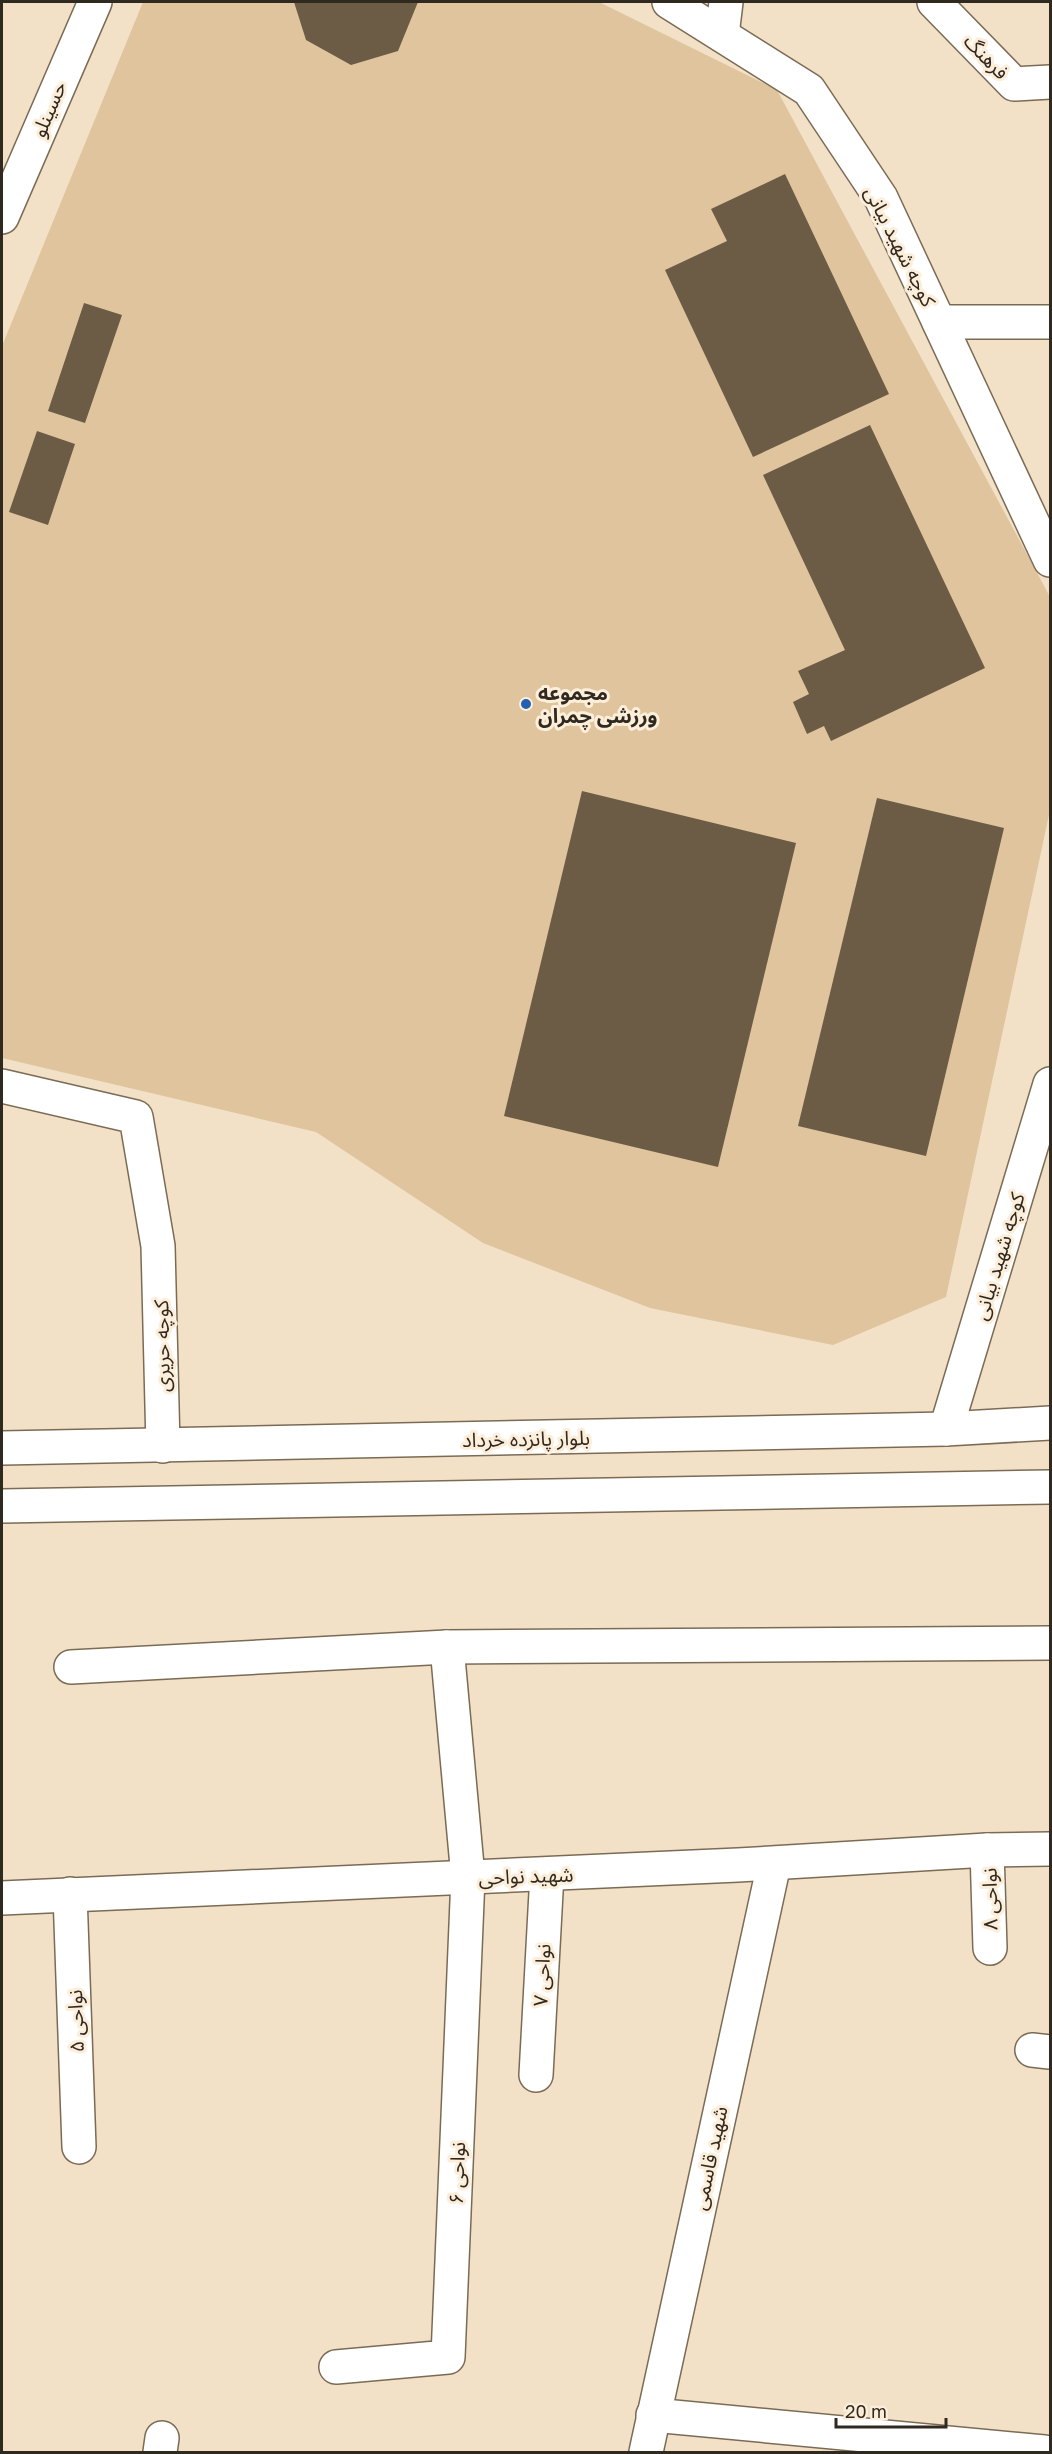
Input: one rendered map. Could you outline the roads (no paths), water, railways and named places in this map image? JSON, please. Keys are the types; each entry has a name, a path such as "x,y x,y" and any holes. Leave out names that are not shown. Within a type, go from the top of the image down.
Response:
{"street":[{"name":"حسینلو","path":"2,217 95,2"},
{"name":"کوچه شهید بیانی","path":"669,2 809,90 880,198 1048,551"},
{"path":"722,35 726,2"},
{"name":"فرهنگ","path":"934,2 1014,84 1050,82"},
{"path":"939,322 1050,322"},
{"name":"کوچه شهید بیانی","path":"946,1429 1050,1084"},
{"name":"کوچه حریری","path":"2,1086 136,1117 158,1246 163,1446"},
{"name":"بلوار پانزده خرداد","path":"2,1448 946,1429 1050,1424"},
{"path":"2,1506 1050,1487"},
{"path":"71,1667 447,1647 1050,1643"},
{"path":"447,1647 468,1877"},
{"name":"شهید نواحی","path":"2,1898 774,1864 987,1850 1050,1849"},
{"name":"نواحی ۸","path":"987,1850 990,1948"},
{"name":"شهید قاسمی","path":"646,2452 774,1864"},
{"name":"نواحی ۷","path":"536,2075 547,1874"},
{"name":"نواحی ۶","path":"336,2367 448,2357 468,1877"},
{"name":"نواحی ۵","path":"70,1894 79,2147"},
{"path":"653,2415 1044,2452"}],"place":[{"name":"مجموعه ورزشی چمران","path":"526,704"}]}
